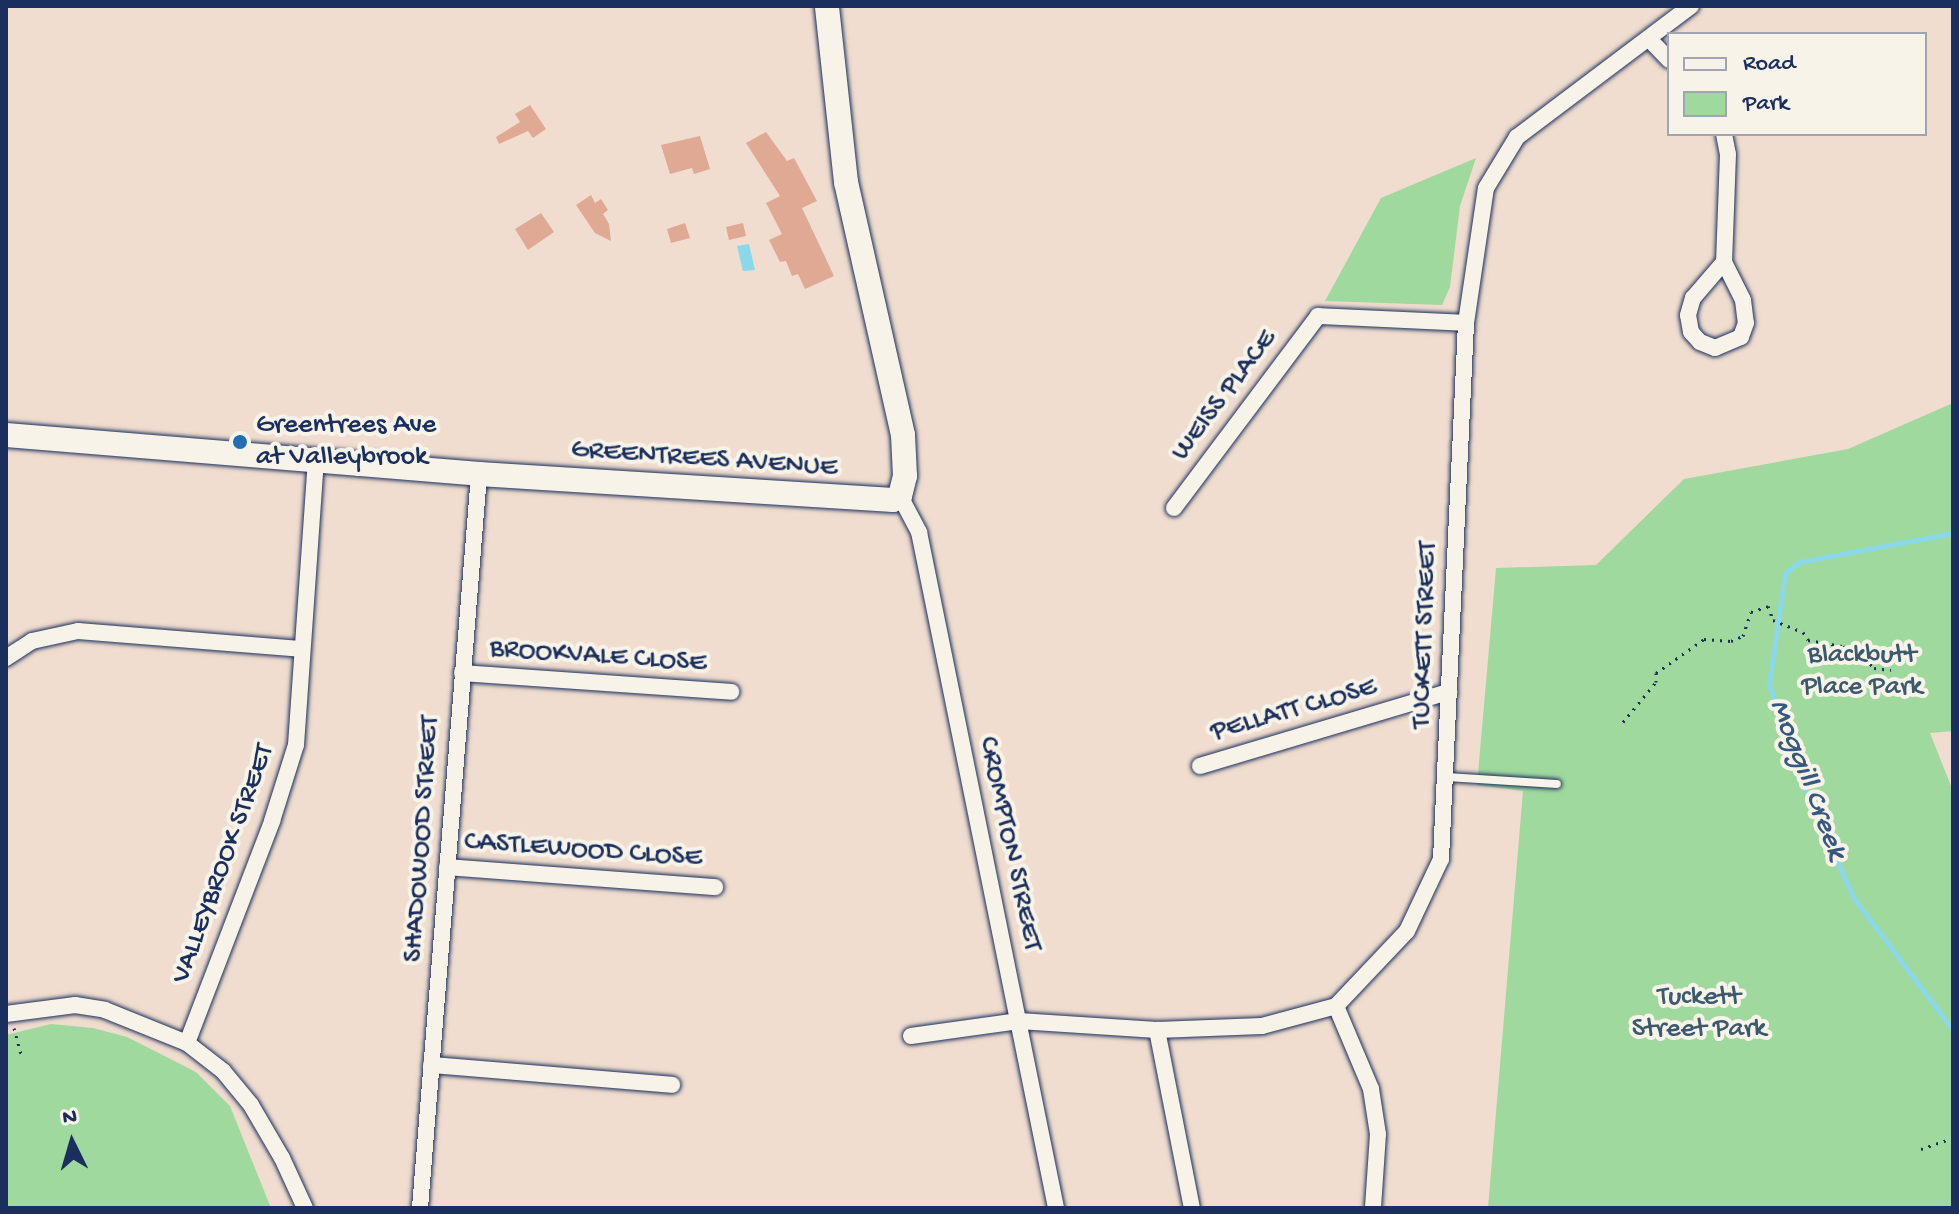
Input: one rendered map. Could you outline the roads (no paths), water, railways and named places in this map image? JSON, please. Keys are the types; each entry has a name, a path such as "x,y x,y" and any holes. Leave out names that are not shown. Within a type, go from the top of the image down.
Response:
{"street":[{"path":"827,6 846,182 903,435 905,476 900,496"},
{"name":"TUCKETT STREET","path":"1336,1006 1407,931 1441,859 1466,323 1486,188 1517,137 1691,6"},
{"path":"1649,39 1667,58"},
{"path":"1724,136 1728,154 1724,262 1743,300 1746,323 1741,337 1715,348 1700,342 1691,332 1688,315 1693,298 1724,262"},
{"name":"WEISS PLACE","path":"1174,508 1318,316 1466,323"},
{"name":"GREENTREES AVENUE","path":"6,435 883,503 900,496"},
{"name":"VALLEYBROOK STREET","path":"187,1043 272,821 296,745 300,649 316,461"},
{"name":"SHADOWOOD STREET","path":"420,1208 479,474"},
{"name":"CROMPTON STREET","path":"900,496 919,532 1056,1208"},
{"path":"6,658 32,641 78,631 300,649"},
{"name":"BROOKVALE CLOSE","path":"462,673 731,692"},
{"name":"PELLATT CLOSE","path":"1200,766 1449,692"},
{"name":"CASTLEWOOD CLOSE","path":"447,867 715,887"},
{"path":"8,1014 75,1005 105,1010 187,1043 223,1071 251,1105 282,1158 305,1208"},
{"path":"911,1036 1019,1021 1157,1030 1262,1026 1336,1006 1371,1089 1378,1134 1373,1208"},
{"path":"1157,1030 1192,1208"},
{"path":"431,1065 672,1085"}],"lane":[{"path":"1447,777 1557,784"}],"water":[{"path":"749,244 755,270 743,271 737,246"}],"waterway":[{"name":"Moggill Creek","path":"1953,533 1799,562 1785,573 1769,684 1796,769 1853,897 1953,1030"}],"place":[{"name":"Greentrees Ave at Valleybrook","path":"240,442"}],"park label":[{"name":"Blackbutt Place Park","path":"1862,672"},
{"name":"Tuckett Street Park","path":"1699,1014"}]}
